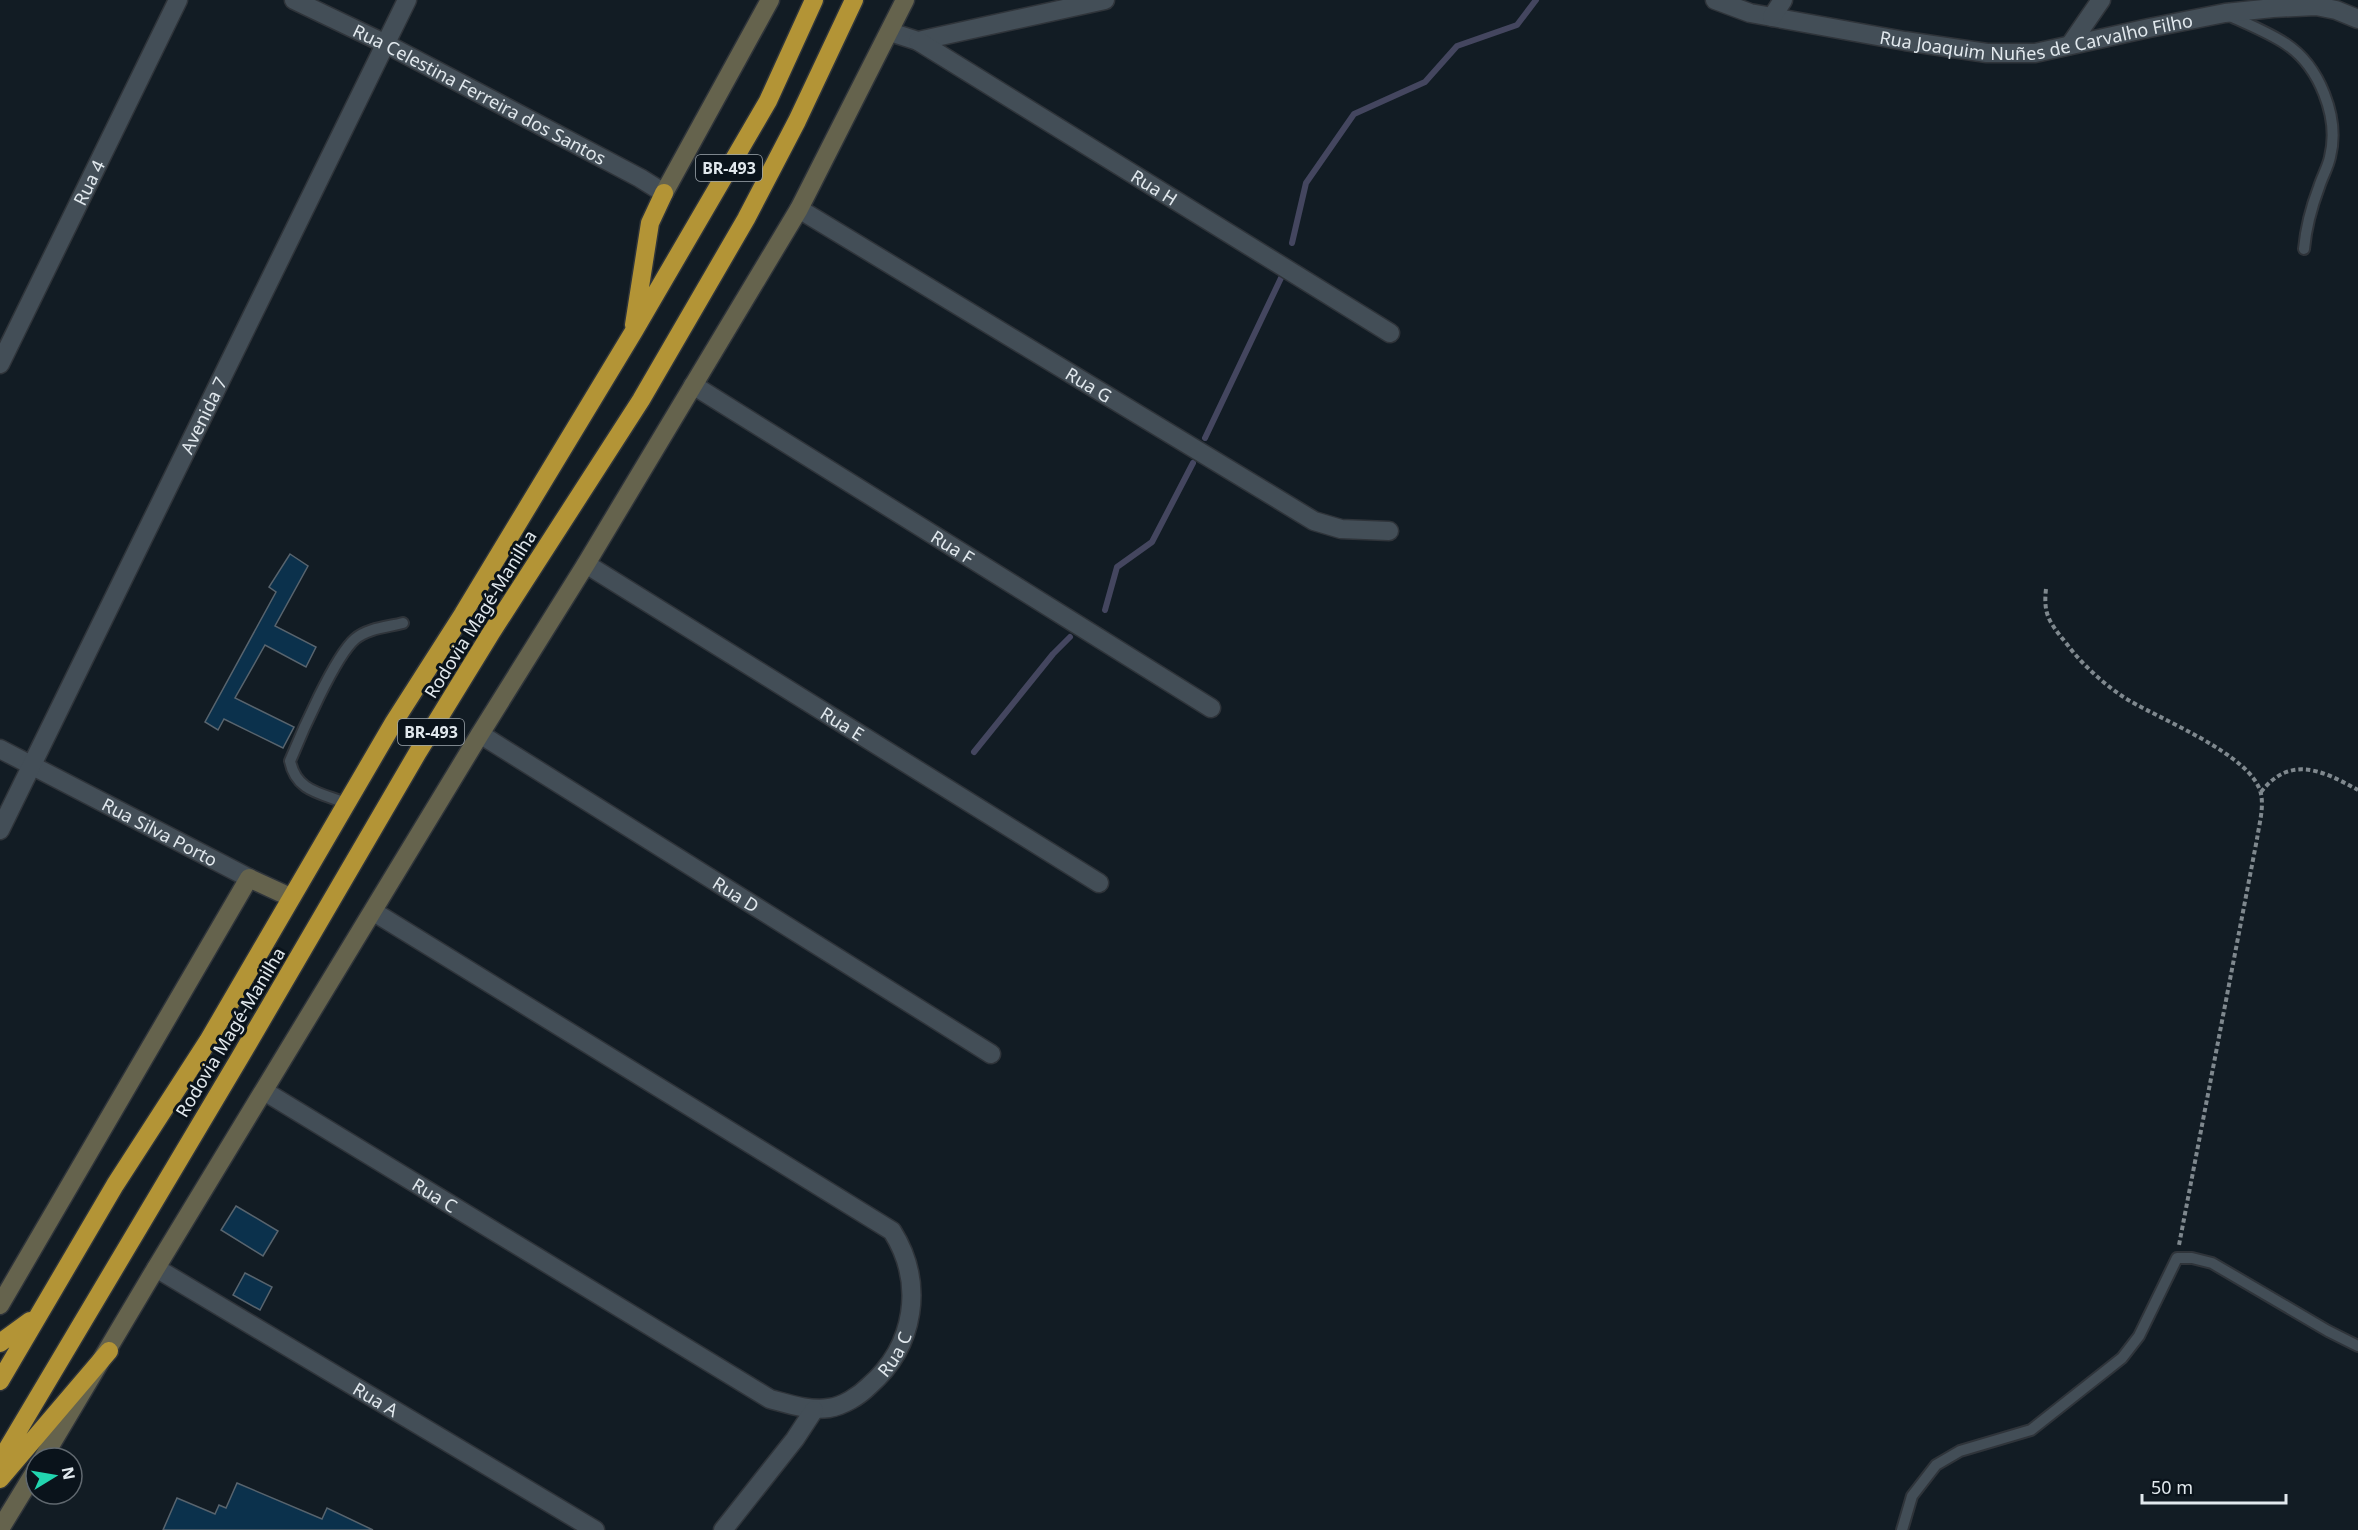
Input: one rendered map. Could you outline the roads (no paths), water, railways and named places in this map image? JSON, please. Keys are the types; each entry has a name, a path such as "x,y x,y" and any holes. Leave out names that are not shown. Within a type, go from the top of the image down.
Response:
{"highway":[{"name":"Rodovia Magé-Manilha","path":"0,1382 115,1185 208,1041 394,722 469,604 634,332 768,101 814,0"},
{"name":"Rodovia Magé-Manilha","path":"0,1461 418,752 641,400 746,219 797,121 854,0"},
{"path":"634,332 634,315 650,223 664,193"},
{"path":"0,1343 36,1317"},
{"path":"0,1479 109,1351"}],"main road":[{"path":"664,193 770,0"},
{"path":"50,1446 109,1351 156,1268 480,734 586,564 799,209 890,32 904,0"},
{"path":"0,1305 249,878"},
{"name":"Rua Silva Porto","path":"249,878 290,897"},
{"path":"0,1529 24,1490"}],"street":[{"name":"Rua 4","path":"0,364 178,0"},
{"name":"Rua Celestina Ferreira dos Santos","path":"294,0 386,44 640,178 664,193"},
{"name":"Avenida 7","path":"0,830 406,0"},
{"path":"890,32 918,41 1105,0"},
{"name":"Rua Joaquim Nuñes de Carvalho Filho","path":"1716,0 1750,13 1905,41 1987,53 2036,53 2225,14 2272,8 2316,6 2337,10 2358,19"},
{"path":"1772,17 1783,0"},
{"path":"2070,45 2101,0"},
{"name":"Rua H","path":"918,41 1390,333"},
{"name":"Rua G","path":"799,209 1314,521 1341,529 1389,531"},
{"name":"Rua F","path":"693,385 1211,708"},
{"name":"Rua E","path":"586,564 1099,883"},
{"name":"Rua D","path":"480,734 991,1054"},
{"name":"Rua Silva Porto","path":"0,749 249,878"},
{"name":"Rua C","path":"264,1091 770,1399 814,1410 832,1408 865,1390 882,1375 896,1357 905,1339 911,1305 910,1282 902,1246 892,1232 374,912"},
{"name":"Rua A","path":"156,1268 595,1530"},
{"path":"723,1530 795,1439 814,1410"}],"lane":[{"path":"2225,14 2285,44 2296,52 2317,78 2328,105 2332,134 2331,156 2306,226 2304,249"},
{"path":"346,803 303,786 293,775 290,761 330,676 355,639 367,632 403,623"},
{"path":"1902,1530 1912,1496 1936,1465 1960,1451 2031,1430 2122,1358 2139,1336 2177,1258 2192,1258 2212,1263 2358,1346"}],"waterway":[{"path":"1292,243 1306,183 1354,114 1425,82 1457,46 1517,25 1536,0"},
{"path":"1205,438 1281,278"},
{"path":"1105,610 1117,567 1152,542 1193,463"},
{"path":"974,752 1053,654 1070,637"}]}
